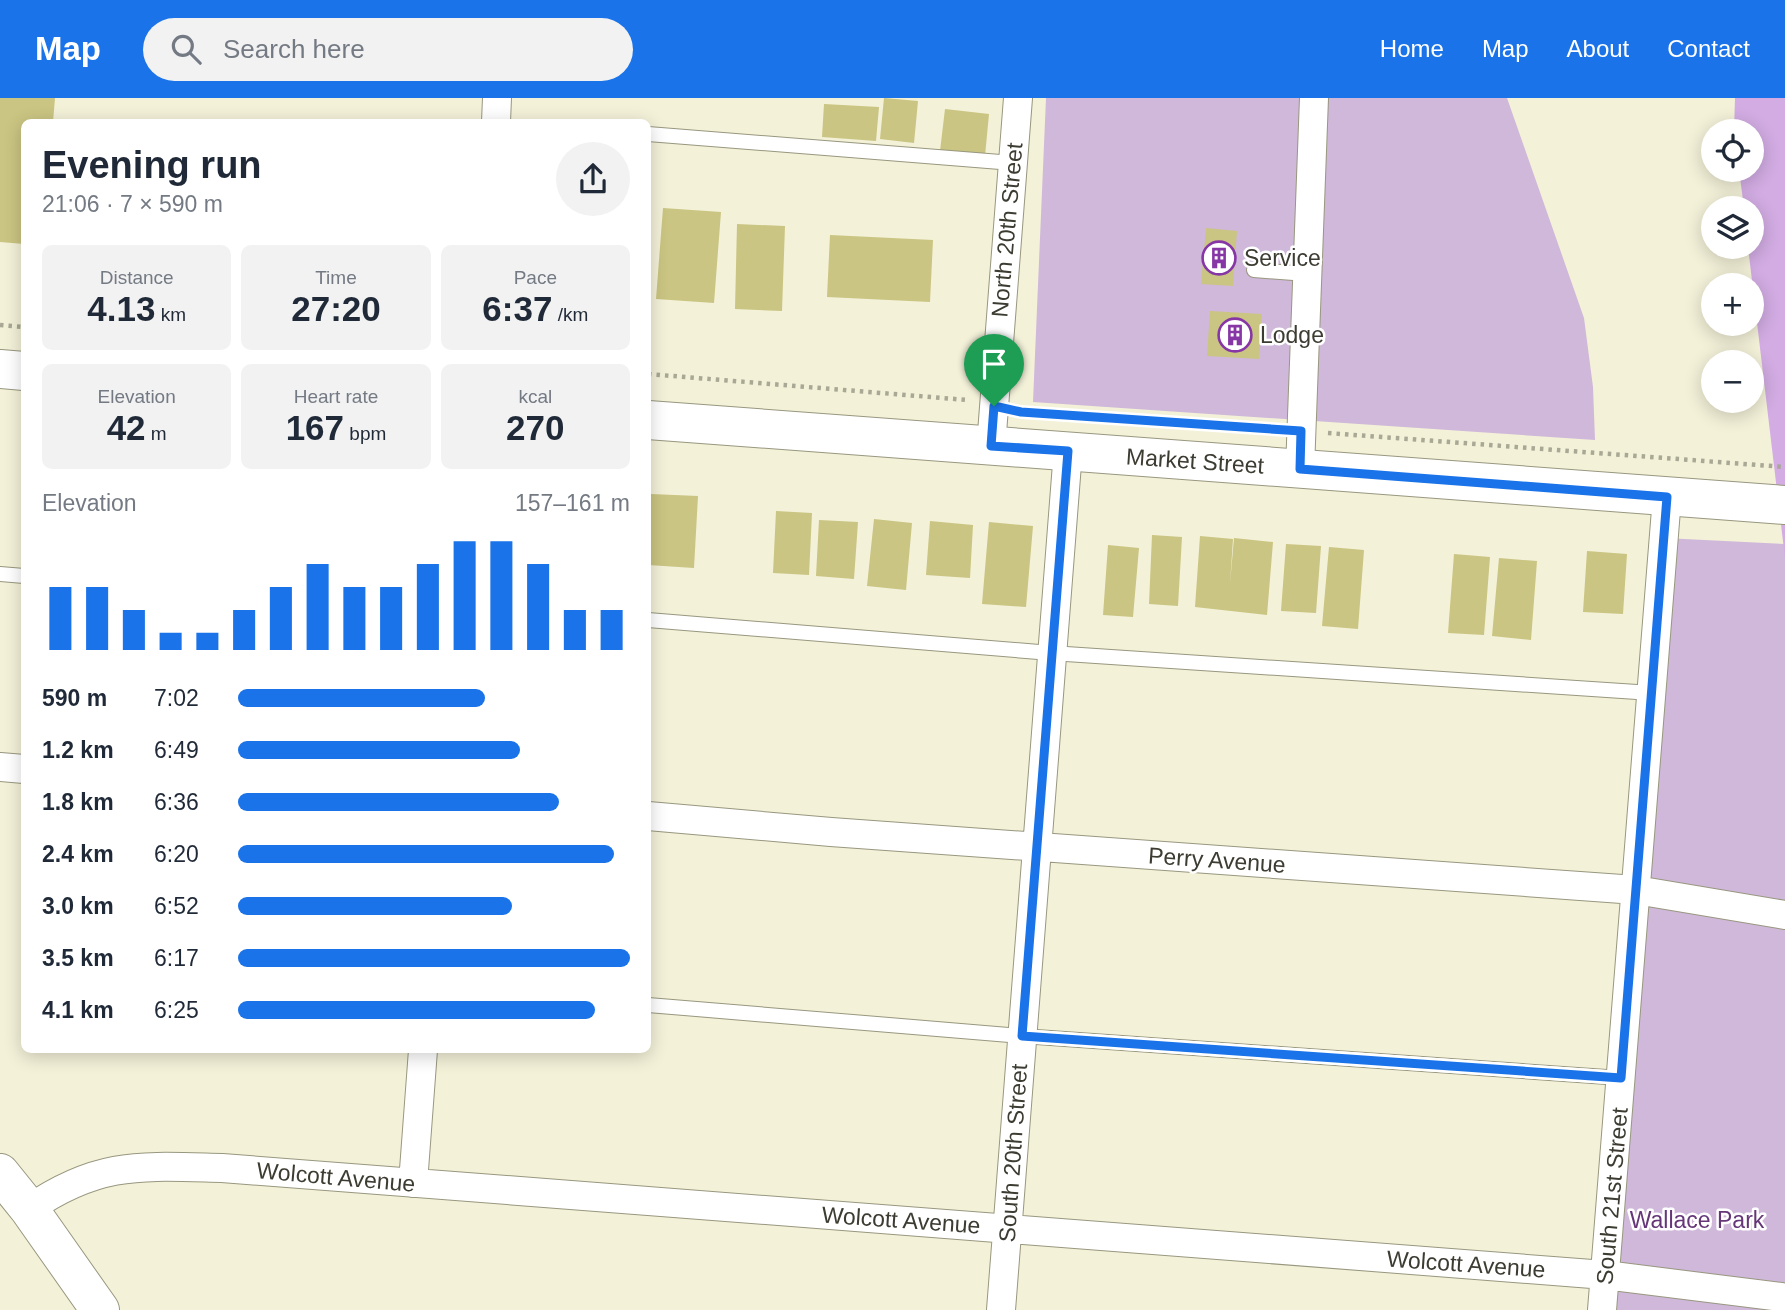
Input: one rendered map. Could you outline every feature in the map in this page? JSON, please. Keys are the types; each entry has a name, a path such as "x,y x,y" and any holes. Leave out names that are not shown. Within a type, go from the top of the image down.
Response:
{"main road":[{"path":"0,369 21,371"},
{"name":"Market Street","path":"651,419 1785,505"},
{"path":"0,1173 29,1209 100,1310"}],"street":[{"path":"496,119 497,98"},
{"name":"North 20th Street","path":"991,446 1018,98"},
{"path":"1300,469 1314,98"},
{"name":"South 20th Street","path":"1001,1310 1068,451"},
{"name":"South 21st Street","path":"1602,1310 1667,497"},
{"path":"0,767 21,769"},
{"name":"Perry Avenue","path":"651,816 1636,890 1785,915"},
{"path":"412,1183 423,1053"},
{"name":"Wolcott Avenue","path":"29,1209 73,1182 97,1174 146,1167 222,1168 1605,1275 1782,1297"}],"lane":[{"path":"651,134 1013,163"},
{"path":"1254,270 1307,274"},
{"path":"0,574 21,576"},
{"path":"651,620 1051,653 1652,693"},
{"path":"651,1005 1022,1036 1621,1078"}],"path":[{"path":"0,325 21,327"},
{"path":"651,374 961,399 994,406"},
{"path":"1195,424 1785,467"}],"green space":[{"path":"1046,98 1507,98 1584,318 1593,387 1595,440 1033,402"},
{"name":"Wallace Park","path":"1664,538 1785,544 1785,1310 1602,1310"}],"shaded area":[{"path":"1735,98 1785,98 1785,558 1764,381 1764,350 1760,350 1759,336 1764,336 1764,273 1751,273 1749,259 1764,259 1764,196 1742,196 1741,182 1764,182 1764,119 1734,119"}],"building":[{"path":"0,98 55,98 53,119 21,119 21,244 0,242"},
{"path":"884,98 918,101 914,143 880,139"},
{"path":"824,104 879,107 876,141 822,137"},
{"path":"945,109 989,114 985,156 940,151"},
{"path":"663,208 721,212 714,303 656,299"},
{"path":"737,224 785,226 782,311 735,309"},
{"name":"Service","path":"1206,228 1237,231 1233,286 1201,284"},
{"path":"830,235 933,240 930,302 827,297"},
{"name":"Lodge","path":"1210,311 1262,314 1259,359 1207,356"},
{"path":"651,494 698,496 694,568 651,565"},
{"path":"776,511 812,513 809,575 773,573"},
{"path":"874,519 912,523 906,590 867,586"},
{"path":"819,520 858,522 854,579 816,576"},
{"path":"930,521 973,525 970,578 926,575"},
{"path":"989,522 1033,526 1026,607 982,604"},
{"path":"1152,535 1182,537 1178,606 1149,604"},
{"path":"1200,536 1233,539 1230,584 1234,538 1273,542 1267,615 1195,607"},
{"path":"1286,544 1321,546 1316,613 1281,611"},
{"path":"1108,545 1139,548 1133,617 1103,615"},
{"path":"1329,547 1364,550 1358,629 1322,626"},
{"path":"1587,551 1627,554 1623,614 1583,612"},
{"path":"1454,554 1490,557 1484,635 1448,633"},
{"path":"1499,558 1537,561 1531,640 1492,636"}],"place":[{"name":"Service","path":"1219,258"},
{"name":"Lodge","path":"1235,335"}],"route":[{"path":"994,406 1021,412 1301,431 1300,469 1667,497 1621,1078 1022,1036 1068,451 991,446 994,406"}]}
